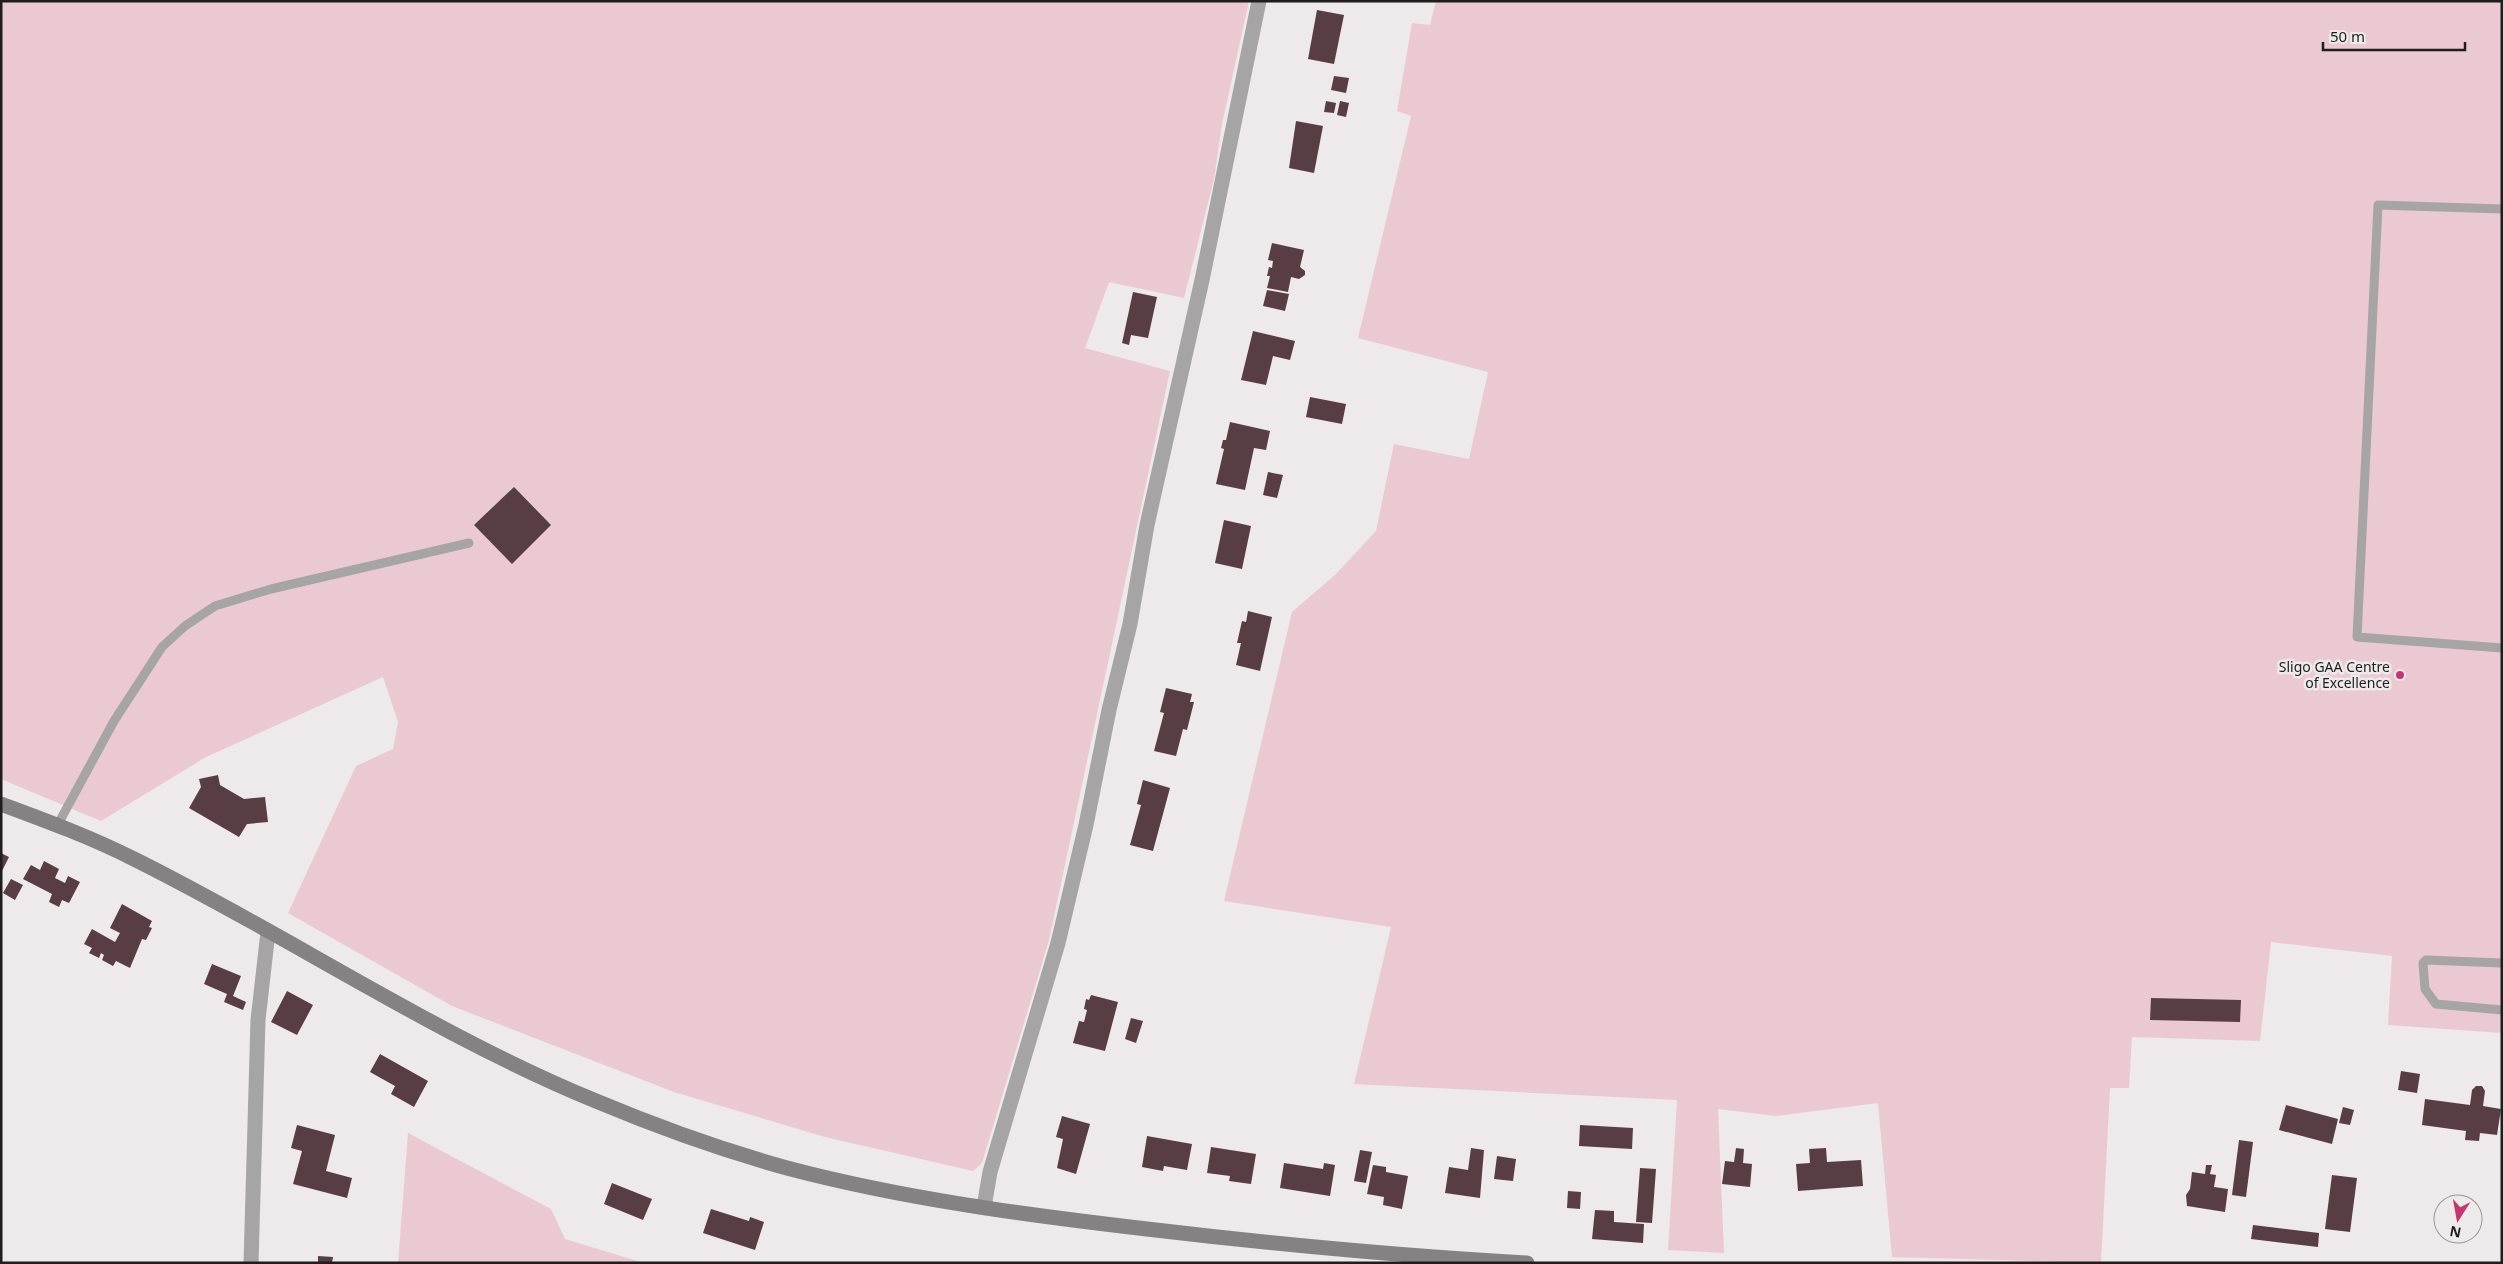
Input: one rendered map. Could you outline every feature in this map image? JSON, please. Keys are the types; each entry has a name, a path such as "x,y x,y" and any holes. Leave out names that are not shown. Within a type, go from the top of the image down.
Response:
{"main road":[{"path":"1,804 132,858 434,1024 512,1064 594,1100 690,1138 792,1169 984,1207 1260,1242 1527,1263"}],"street":[{"path":"984,1207 990,1172 1058,943 1086,825 1109,710 1130,624 1147,525 1202,280 1260,1"},
{"path":"251,1263 258,1020 268,932"}],"lane":[{"path":"2502,210 2378,205 2357,638 2502,648"},
{"path":"57,826 114,721 162,647 185,626 215,606 271,589 469,543"},
{"path":"2502,963 2426,960 2423,963 2426,989 2436,1004 2502,1010"}],"shaded area":[{"path":"1,1 1249,1 1222,124 1214,179 1184,298 1109,282 1085,348 1170,371 1049,940 982,1163 973,1171 825,1137 674,1092 452,1006 288,913 356,766 393,749 398,722 383,677 206,757 101,821 1,779"},
{"path":"1436,1 2502,1 2502,1033 2388,1025 2392,956 2271,942 2260,1041 2132,1037 2129,1088 2110,1088 2101,1263 1892,1257 1878,1103 1776,1116 1718,1109 1724,1253 1668,1250 1677,1100 1354,1084 1391,927 1224,901 1292,612 1335,575 1376,531 1394,444 1469,459 1488,372 1358,338 1411,116 1397,111 1412,23 1430,25"},
{"path":"408,1133 551,1209 565,1239 644,1263 398,1263"}],"building":[{"path":"1317,10 1344,15 1334,64 1308,59"},
{"path":"1334,76 1349,78 1346,93 1331,90"},
{"path":"1326,101 1336,103 1334,113 1324,112"},
{"path":"1340,101 1349,103 1346,117 1337,115"},
{"path":"1296,121 1323,126 1314,173 1289,168"},
{"path":"1272,243 1304,250 1300,267 1305,271 1305,275 1299,279 1291,277 1288,292 1267,288 1270,276 1267,276 1269,267 1272,268 1273,261 1268,260"},
{"path":"1267,290 1289,294 1285,311 1263,306"},
{"path":"1133,292 1157,297 1148,338 1131,335 1129,345 1122,343"},
{"path":"1253,331 1295,341 1290,360 1273,356 1266,385 1241,380"},
{"path":"1310,397 1346,404 1342,424 1306,417"},
{"path":"1230,422 1270,431 1266,450 1254,448 1245,490 1216,484 1224,449 1221,448 1223,440 1226,440"},
{"path":"1268,472 1283,475 1277,498 1263,495"},
{"path":"514,487 551,525 512,564 474,525"},
{"path":"1224,520 1251,526 1242,569 1215,563"},
{"path":"1248,611 1272,617 1260,671 1236,665 1241,643 1237,643 1242,621 1246,622"},
{"path":"1166,688 1192,694 1190,702 1194,702 1187,730 1183,729 1176,756 1154,751 1164,713 1160,712"},
{"path":"218,775 220,785 244,799 265,797 268,822 247,824 239,837 189,808 201,787 199,779"},
{"path":"1143,780 1170,788 1153,851 1130,845 1141,805 1137,804"},
{"path":"1,853 9,857 1,873"},
{"path":"44,861 59,869 55,878 65,883 68,876 80,882 69,903 62,900 59,907 49,902 52,894 23,879 31,865 40,870"},
{"path":"11,879 23,885 15,900 3,893"},
{"path":"122,904 152,921 149,927 152,928 146,940 142,939 130,968 116,961 113,966 102,960 104,955 101,953 99,958 89,953 92,948 84,944 92,929 115,942 120,933 110,928"},
{"path":"212,964 241,976 233,996 246,1002 243,1010 224,1002 227,994 204,984"},
{"path":"287,991 313,1005 297,1035 271,1022"},
{"path":"1091,995 1118,1002 1105,1051 1073,1043 1079,1021 1084,1022 1087,1010 1084,1009 1086,999 1089,1000"},
{"path":"2151,998 2241,1000 2240,1022 2150,1020"},
{"path":"1131,1018 1143,1021 1136,1043 1125,1039"},
{"path":"380,1054 428,1081 414,1107 391,1094 395,1086 370,1072"},
{"path":"2401,1071 2420,1074 2417,1093 2398,1090"},
{"path":"2476,1086 2482,1086 2485,1091 2483,1106 2501,1109 2497,1135 2480,1133 2479,1141 2465,1140 2466,1131 2422,1125 2425,1099 2470,1105 2472,1090"},
{"path":"2286,1105 2338,1119 2332,1144 2279,1130"},
{"path":"2343,1107 2354,1110 2350,1125 2339,1123"},
{"path":"1062,1116 1090,1124 1076,1174 1057,1168 1063,1139 1056,1137"},
{"path":"297,1125 335,1135 326,1171 352,1178 347,1198 293,1184 302,1151 291,1148"},
{"path":"1580,1125 1633,1128 1632,1149 1579,1146"},
{"path":"1147,1136 1192,1144 1187,1170 1164,1166 1163,1171 1142,1167"},
{"path":"2239,1140 2253,1142 2246,1197 2232,1195"},
{"path":"1211,1147 1256,1154 1251,1184 1229,1181 1230,1176 1207,1173"},
{"path":"1471,1148 1484,1150 1480,1198 1445,1193 1449,1167 1468,1170"},
{"path":"1736,1148 1744,1149 1743,1163 1752,1164 1750,1187 1722,1184 1725,1161 1734,1162"},
{"path":"1826,1148 1827,1162 1861,1160 1863,1186 1798,1191 1796,1164 1810,1163 1809,1149"},
{"path":"1360,1150 1372,1152 1366,1183 1354,1181"},
{"path":"1497,1156 1516,1159 1513,1181 1494,1179"},
{"path":"1284,1163 1323,1169 1324,1163 1335,1165 1330,1196 1280,1188"},
{"path":"1373,1165 1386,1167 1386,1172 1408,1176 1402,1209 1383,1205 1384,1197 1367,1194"},
{"path":"2206,1165 2212,1165 2210,1174 2216,1175 2214,1187 2228,1189 2225,1212 2187,1206 2186,1195 2190,1189 2192,1172 2205,1174"},
{"path":"1640,1168 1656,1169 1652,1223 1636,1222"},
{"path":"2332,1175 2357,1178 2350,1232 2325,1229"},
{"path":"612,1183 652,1199 643,1220 604,1204"},
{"path":"1568,1191 1581,1192 1580,1209 1567,1208"},
{"path":"711,1209 749,1221 750,1217 764,1222 755,1250 703,1233"},
{"path":"1595,1210 1614,1211 1614,1222 1644,1224 1643,1243 1592,1239"},
{"path":"2253,1225 2319,1233 2318,1247 2251,1239"},
{"path":"318,1256 333,1257 332,1263 318,1263"}],"place":[{"name":"Sligo GAA Centre of Excellence","path":"2400,675"}]}
